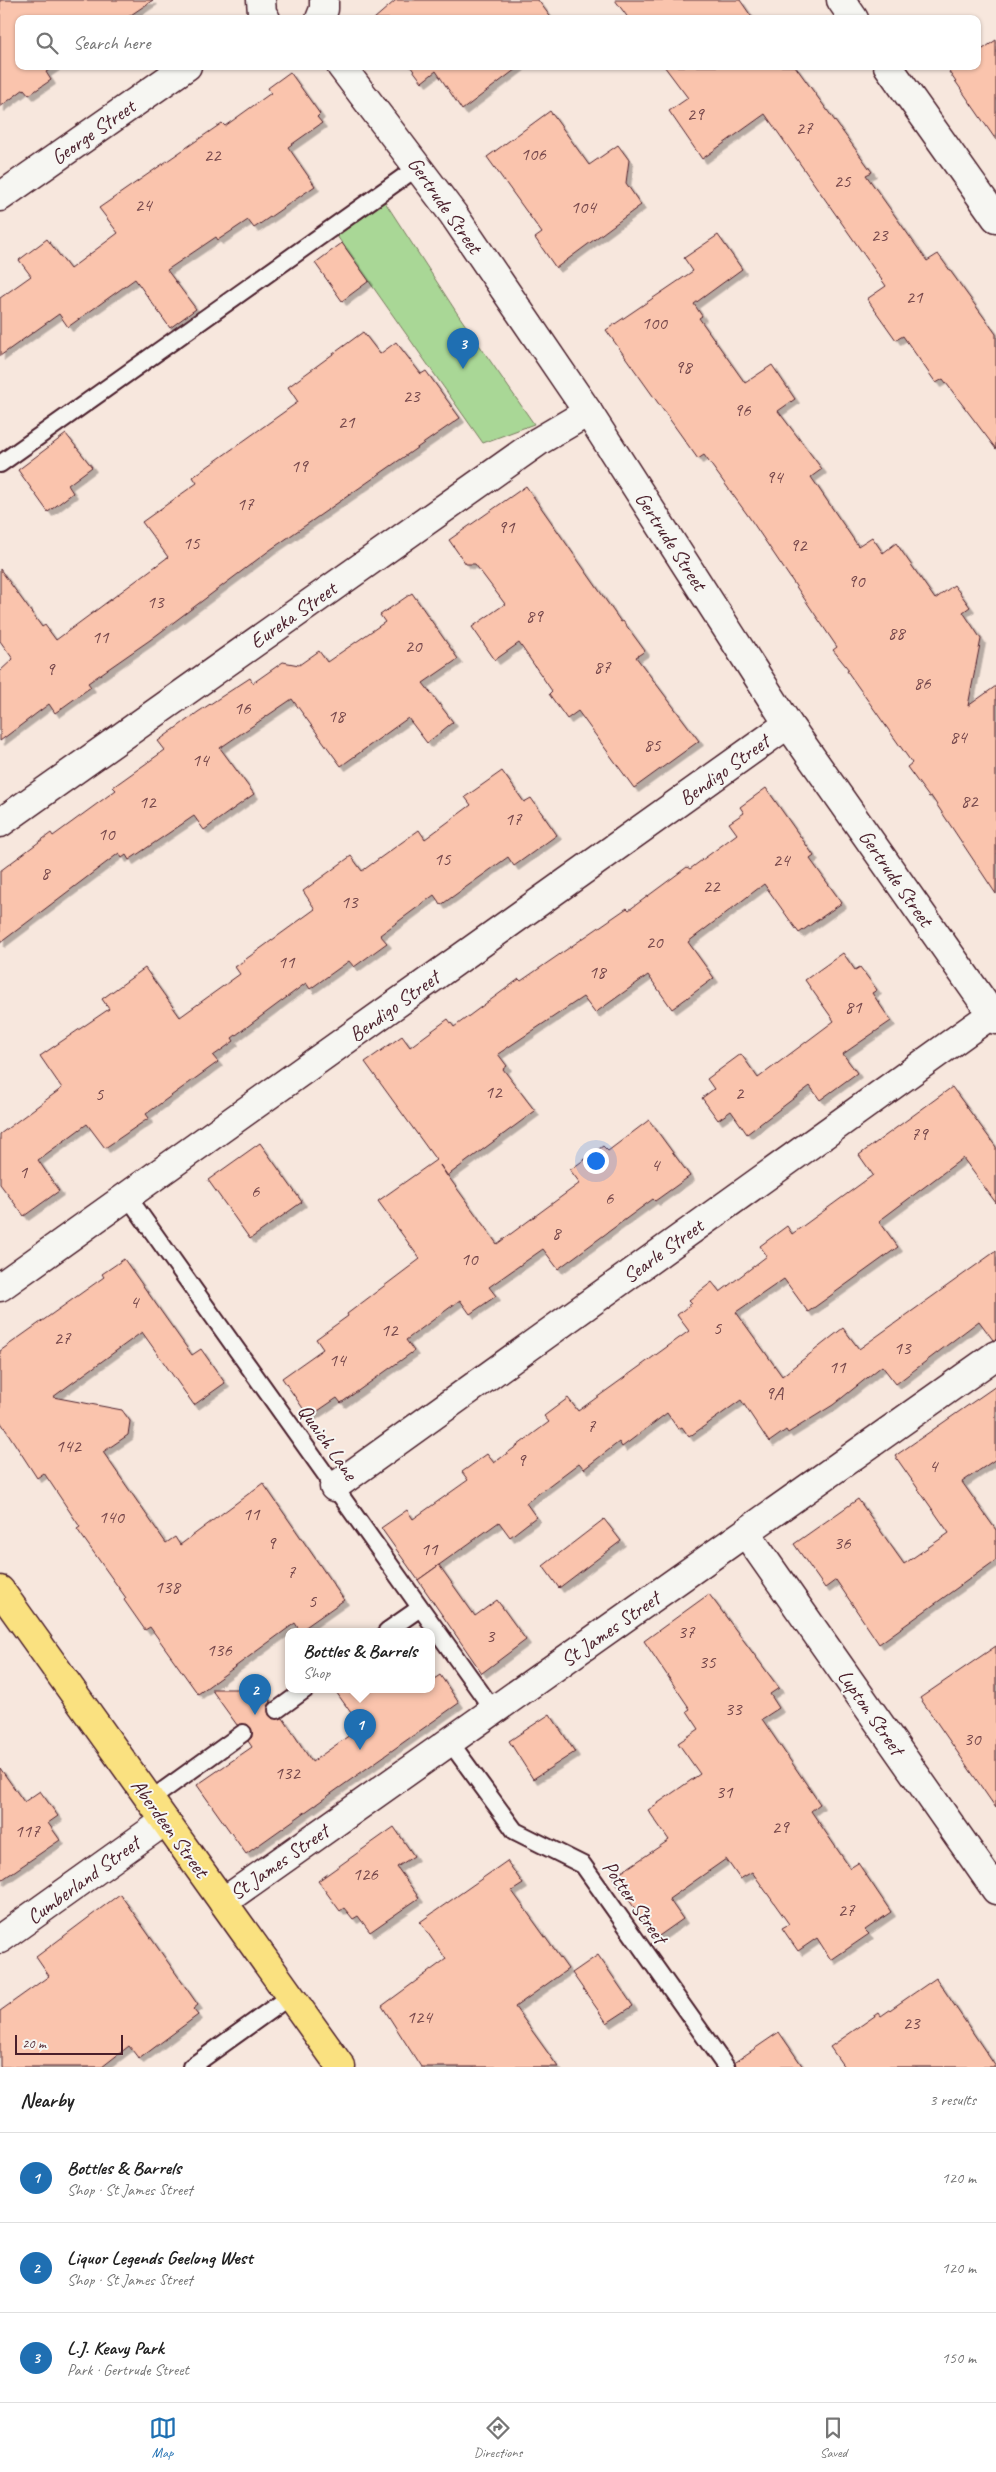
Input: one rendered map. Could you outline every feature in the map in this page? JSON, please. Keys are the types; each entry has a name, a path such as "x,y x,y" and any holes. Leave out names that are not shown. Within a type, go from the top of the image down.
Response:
{"main road":[{"name":"Aberdeen Street","path":"0,1590 341,2067"}],"street":[{"path":"322,15 324,0"},
{"path":"840,0 851,15"},
{"name":"George Street","path":"0,198 181,70"},
{"name":"Gertrude Street","path":"344,70 419,166 588,412 788,724 994,1017"},
{"path":"891,70 996,218"},
{"name":"Eureka Street","path":"0,823 531,446 588,412"},
{"name":"Bendigo Street","path":"0,1287 788,724"},
{"name":"Searle Street","path":"334,1487 994,1017"},
{"name":"St James Street","path":"223,1902 996,1355"},
{"name":"Lupton Street","path":"746,1533 996,1890"},
{"name":"Cumberland Street","path":"0,1939 158,1810"}],"lane":[{"path":"0,464 419,166"},
{"name":"Quaich Lane","path":"128,1197 434,1628"},
{"path":"391,1628 420,1608"},
{"name":"Quaich Lane","path":"435,1629 494,1711"},
{"path":"277,1710 300,1693"},
{"path":"158,1810 243,1734"},
{"name":"Potter Street","path":"450,1742 515,1831 583,1865 726,2067"},
{"path":"191,2067 290,1996"}],"green space":[{"path":"385,202 457,313 534,424 483,443 337,236"}],"building":[{"path":"0,0 153,0 131,15 15,15 15,70 49,70 46,72 51,80 29,95 24,89 0,107"},
{"path":"396,0 538,0 549,15 379,15"},
{"path":"615,0 740,0 750,15 626,15"},
{"path":"996,40 996,140 949,72 952,70 981,70 981,50"},
{"path":"413,70 515,70 462,110 436,71 422,82"},
{"path":"667,70 798,70 872,172 866,175 927,261 938,254 996,334 996,449 943,379 936,383 903,336 896,340 867,299 886,286 765,114 702,159 669,111 688,98"},
{"path":"290,72 320,114 317,117 322,123 288,147 315,186 254,228 248,220 218,240 216,237 167,270 196,309 170,328 135,279 68,327 59,314 0,356 0,298 31,276 19,260 47,239 70,269 118,233 99,208 222,123 225,126 271,93 268,88"},
{"path":"550,111 589,165 618,145 629,160 626,183 641,205 556,268 535,238 542,233 487,157"},
{"path":"718,235 742,269 694,304 702,316 699,318 745,383 772,365 795,399 778,411 822,469 811,477 858,546 872,537 883,553 896,543 935,599 954,585 970,607 963,612 981,639 968,706 996,686 996,894 931,796 929,797 907,767 912,763 847,671 849,670 833,650 837,647 749,517 704,455 698,459 606,330 693,271 684,258"},
{"path":"342,243 369,281 342,301 315,263"},
{"path":"363,332 380,354 396,342 421,374 426,371 460,418 270,550 150,640 88,683 91,687 55,713 49,704 0,741 0,671 13,659 0,641 0,569 42,627 45,625 56,640 168,557 142,522 197,483 193,477 298,402 288,387"},
{"path":"66,434 92,467 68,485 73,493 48,512 18,470"},
{"path":"526,486 621,622 623,621 645,651 636,657 699,741 634,788 578,711 567,719 549,694 552,691 519,643 495,660 472,627 505,604 475,564 466,564 449,540"},
{"path":"412,593 458,659 423,683 453,722 427,743 408,718 341,766 292,699 220,748 254,794 204,830 194,816 129,860 126,855 122,858 119,853 0,943 0,871 51,833 53,836 116,790 113,787 165,750 158,741 198,712 250,678 253,683 283,662 299,665 319,651 327,662 385,622 380,615"},
{"path":"502,771 524,802 531,798 557,835 514,866 508,857 441,905 434,895 380,935 387,943 354,967 349,961 310,989 306,983 232,1038 234,1041 213,1056 218,1062 146,1114 149,1118 105,1148 87,1124 38,1160 59,1191 24,1216 0,1184 0,1134 62,1088 40,1056 109,1009 102,999 145,968 180,1017 240,974 235,967 315,909 303,891 351,856 362,871 419,830 425,839 471,805 465,797"},
{"path":"766,788 814,856 810,859 842,903 799,933 764,884 688,942 714,978 672,1009 648,975 595,1013 583,997 498,1054 507,1066 503,1069 535,1111 448,1176 497,1244 580,1183 570,1170 603,1146 608,1151 649,1120 690,1176 655,1201 653,1199 558,1269 543,1249 489,1287 496,1296 470,1314 460,1300 406,1340 414,1351 341,1403 337,1398 309,1417 282,1378 323,1349 316,1339 420,1259 378,1201 436,1160 365,1062 402,1036 410,1047 448,1019 454,1027 519,979 521,981 627,908 629,910 687,867 690,869 737,834 729,823 744,813 740,807"},
{"path":"843,953 855,970 860,967 877,990 872,993 891,1021 843,1054 857,1073 820,1100 810,1086 747,1134 731,1111 718,1120 702,1098 714,1089 707,1079 741,1054 758,1078 834,1021 805,980"},
{"path":"952,1087 996,1147 996,1203 963,1158 879,1221 898,1247 808,1312 784,1279 736,1312 782,1376 843,1328 859,1349 996,1251 996,1340 993,1340 979,1321 896,1384 882,1366 833,1405 788,1433 786,1430 769,1442 741,1400 689,1437 682,1427 678,1429 667,1413 622,1447 619,1442 584,1469 579,1463 526,1503 536,1517 510,1537 499,1522 418,1580 381,1528 407,1510 413,1519 468,1480 462,1472 487,1454 494,1463 549,1422 544,1416 568,1398 578,1411 689,1331 677,1315 692,1303 689,1300 712,1282 720,1292 767,1256 760,1246 787,1226 792,1234 873,1175 859,1155"},
{"path":"260,1143 302,1202 250,1239 208,1180"},
{"path":"124,1259 192,1355 201,1349 225,1383 194,1405 142,1332 53,1397 122,1410 130,1421 128,1435 103,1452 166,1543 175,1537 180,1545 263,1483 344,1600 304,1628 298,1628 295,1623 285,1628 285,1630 198,1694 150,1627 145,1630 124,1600 126,1598 77,1529 80,1527 44,1473 37,1478 0,1421 0,1351 104,1277 102,1274"},
{"path":"996,1386 996,1459 962,1482 996,1530 996,1560 879,1644 836,1580 825,1588 794,1544 858,1499 904,1564 949,1533 895,1456"},
{"path":"604,1519 621,1541 559,1588 543,1566"},
{"path":"439,1565 475,1616 497,1600 526,1640 482,1673 418,1580"},
{"path":"709,1594 779,1688 770,1694 779,1708 762,1719 820,1804 811,1811 850,1868 858,1863 891,1912 865,1930 869,1934 831,1960 817,1938 798,1951 782,1928 789,1924 752,1872 740,1879 726,1859 669,1899 683,1919 656,1938 613,1878 669,1840 648,1810 700,1774 678,1743 699,1729 687,1711 690,1709 644,1641"},
{"path":"996,1646 996,1808 920,1698"},
{"path":"440,1675 459,1703 246,1854 197,1785 252,1747 248,1741 252,1737 251,1728 247,1724 237,1725 211,1689 262,1689 271,1702 268,1706 269,1715 273,1719 283,1718 312,1762 361,1727 337,1693 435,1693 435,1678"},
{"path":"550,1714 575,1752 533,1779 509,1741"},
{"path":"0,1768 24,1802 40,1791 58,1816 48,1823 60,1840 0,1881"},
{"path":"394,1827 414,1856 397,1867 419,1898 370,1932 358,1916 353,1919 344,1908 340,1911 318,1881"},
{"path":"507,1861 523,1884 512,1891 568,1969 515,2007 558,2067 421,2067 382,2006 446,1959 420,1922"},
{"path":"120,1894 198,2005 193,2009 198,2015 139,2059 129,2046 102,2067 0,2067 0,2011 49,1976 36,1957"},
{"path":"598,1955 633,2006 607,2023 572,1973"},
{"path":"936,1978 996,2067 844,2067 830,2047 879,2013 881,2016"},
{"path":"779,2032 803,2067 736,2067 735,2062"}],"place":[{"name":"L.J. Keavy Park","path":"463,369"},
{"name":"Liquor Legends Geelong West","path":"255,1715"},
{"name":"Bottles & Barrels","path":"360,1750"}]}
